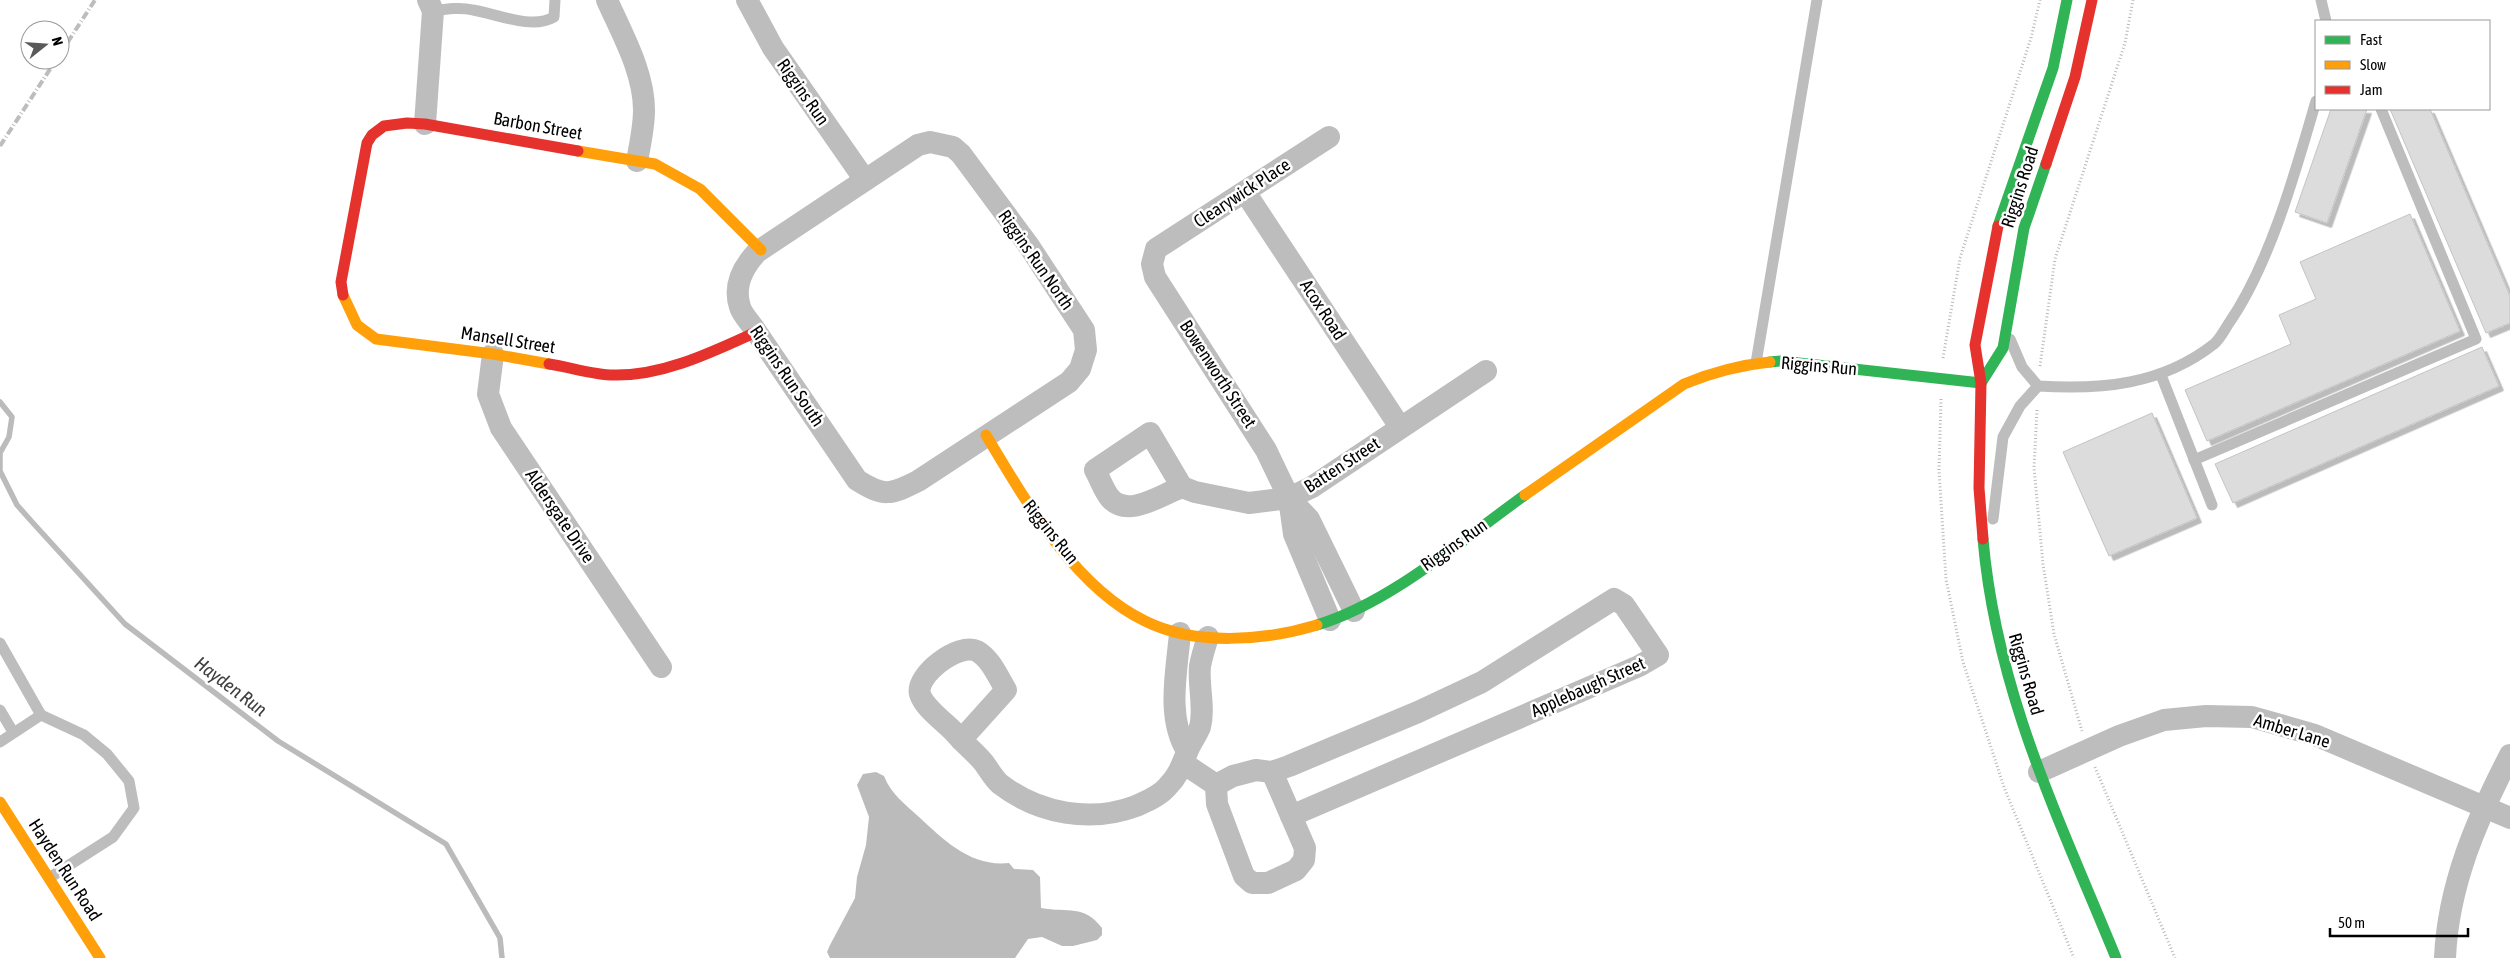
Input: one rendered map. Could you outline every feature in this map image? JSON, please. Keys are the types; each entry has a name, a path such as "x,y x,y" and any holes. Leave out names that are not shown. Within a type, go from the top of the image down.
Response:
{"street":[{"path":"607,0 635,66 642,88 644,111 637,161"},
{"name":"Riggins Run","path":"747,0 773,48 865,180"},
{"name":"Riggins Road","path":"2067,0 2053,68 1997,229 1975,345 1981,383 1979,488 1987,586 2000,652 2016,709 2039,772 2116,958"},
{"name":"Riggins Road","path":"1981,383 2003,348 2024,228 2075,77 2092,0"},
{"path":"425,124 431,5"},
{"name":"Barbon Street","path":"352,223 367,143 373,132 384,125 398,123 425,124 655,164 700,188 761,250"},
{"name":"Clearywick Place","path":"1156,249 1329,137"},
{"name":"Riggins Run North","path":"865,180 918,145 930,142 953,147 1029,246 1084,330 1086,350 1080,369 1069,382 986,434"},
{"name":"Riggins Run South","path":"865,180 761,250 745,264 738,289 740,308 857,480 875,491 895,492 918,481 986,434"},
{"name":"Acox Road","path":"1245,192 1400,427"},
{"name":"Mansell Street","path":"352,223 341,282 344,299 358,325 376,339 493,354 613,375 659,370 726,346 756,332"},
{"name":"Bowenworth Street","path":"1156,249 1152,264 1155,276 1266,450 1289,498 1294,534 1330,620"},
{"name":"Aldersgate Drive","path":"493,354 488,394 501,428 661,667"},
{"name":"Riggins Run","path":"986,434 1022,495 1080,568 1109,598 1146,622 1180,633 1208,636 1273,634 1298,631 1354,611 1428,564 1684,384 1710,373 1781,361 1981,383"},
{"name":"Batten Street","path":"1182,487 1195,492 1249,503 1289,498 1312,486 1486,371"},
{"name":"Bowenworth Street","path":"1289,498 1309,519 1354,611"},
{"name":"Applebaugh Street","path":"1216,785 1233,776 1256,770 1272,772 1418,712 1482,682 1614,599 1624,605 1658,656 1630,670 1291,816"},
{"path":"961,740 983,762 999,783 1024,799 1061,813 1090,816 1125,810 1149,800 1168,788 1182,770 1185,757 1200,726 1187,692 1180,633"},
{"path":"1187,692 1200,666 1208,636"},
{"name":"Amber Lane","path":"2039,772 2164,720 2206,716 2252,717 2314,735 2510,818"},
{"path":"2445,958 2446,925 2467,847 2483,807 2510,755"},
{"path":"1185,757 1216,785 1217,804 1244,876 1252,883 1268,883 1296,870 1304,860 1304,848 1272,772"},
{"name":"Hayden Run Road","path":"0,802 100,958"}],"lane":[{"path":"431,5 472,9 508,18 545,22 554,17 555,0"},
{"path":"1756,364 1817,0"},
{"path":"2321,0 2326,20"},
{"path":"2007,324 2012,345 2022,367 2038,386 2075,388 2141,381 2161,375 2215,343 2239,309 2267,249 2315,104"},
{"path":"2194,460 2476,339 2381,110"},
{"path":"2161,375 2212,505"},
{"path":"1987,586 2003,437 2020,406 2038,386"},
{"path":"0,643 41,715 84,735 107,754 129,781 134,808 113,837 49,878"},
{"path":"0,710 14,732"},
{"path":"0,742 41,715"}],"path":[{"path":"2133,0 2125,42 2055,259 2038,386 2034,468 2043,564 2054,634 2077,717 2175,958"}],"shaded area":[{"path":"876,772 884,776 894,793 949,843 971,857 983,861 1009,863 1014,869 1033,870 1040,877 1041,908 1082,912 1089,915 1102,928 1102,935 1097,940 1073,946 1062,946 1042,937 1028,939 1015,958 830,958 827,952 855,898 857,877 866,845 869,817 857,785 863,774"}],"building":[{"path":"2331,110 2367,110 2327,223 2295,212"},
{"path":"2390,110 2430,110 2510,296 2510,323 2486,333"},
{"path":"2410,214 2460,331 2207,441 2185,390 2291,344 2279,315 2316,299 2300,262"},
{"path":"2482,347 2499,386 2233,503 2215,464"},
{"path":"2152,413 2197,518 2109,556 2063,452"}],"waterway":[{"name":"Hayden Run","path":"0,402 12,417 9,437 0,453 0,471 17,505 33,523 125,624 278,741 446,844 500,938 502,958"}],"railway":[{"path":"70,39 95,0"},
{"path":"0,146 49,70"}],"traffic: fast":[{"path":"1998,226 2053,68 2067,0"},
{"path":"1981,383 2003,348 2024,228 2046,164"},
{"path":"1770,362 1781,361 1981,383"},
{"path":"1317,625 1344,615 1398,586 1425,569 1525,495"},
{"path":"1983,539 1990,595 2001,649 2016,702 2052,804 2116,958"}],"traffic: slow":[{"path":"578,151 655,164 700,189 761,250"},
{"path":"343,295 357,325 376,339 493,354 549,364"},
{"path":"1525,495 1684,384 1727,370 1770,362"},
{"path":"986,435 1017,487 1054,540 1074,564 1096,587 1119,606 1145,621 1165,629 1186,634 1230,638 1275,635 1317,625"},
{"path":"0,802 100,958"}],"traffic: jam":[{"path":"2046,164 2075,77 2092,0"},
{"path":"343,295 341,282 367,143 372,135 384,126 407,123 425,124 578,151"},
{"path":"1983,539 1979,488 1981,383 1975,345 1998,226"},
{"path":"549,364 606,375 651,372 687,361 756,332"}]}
